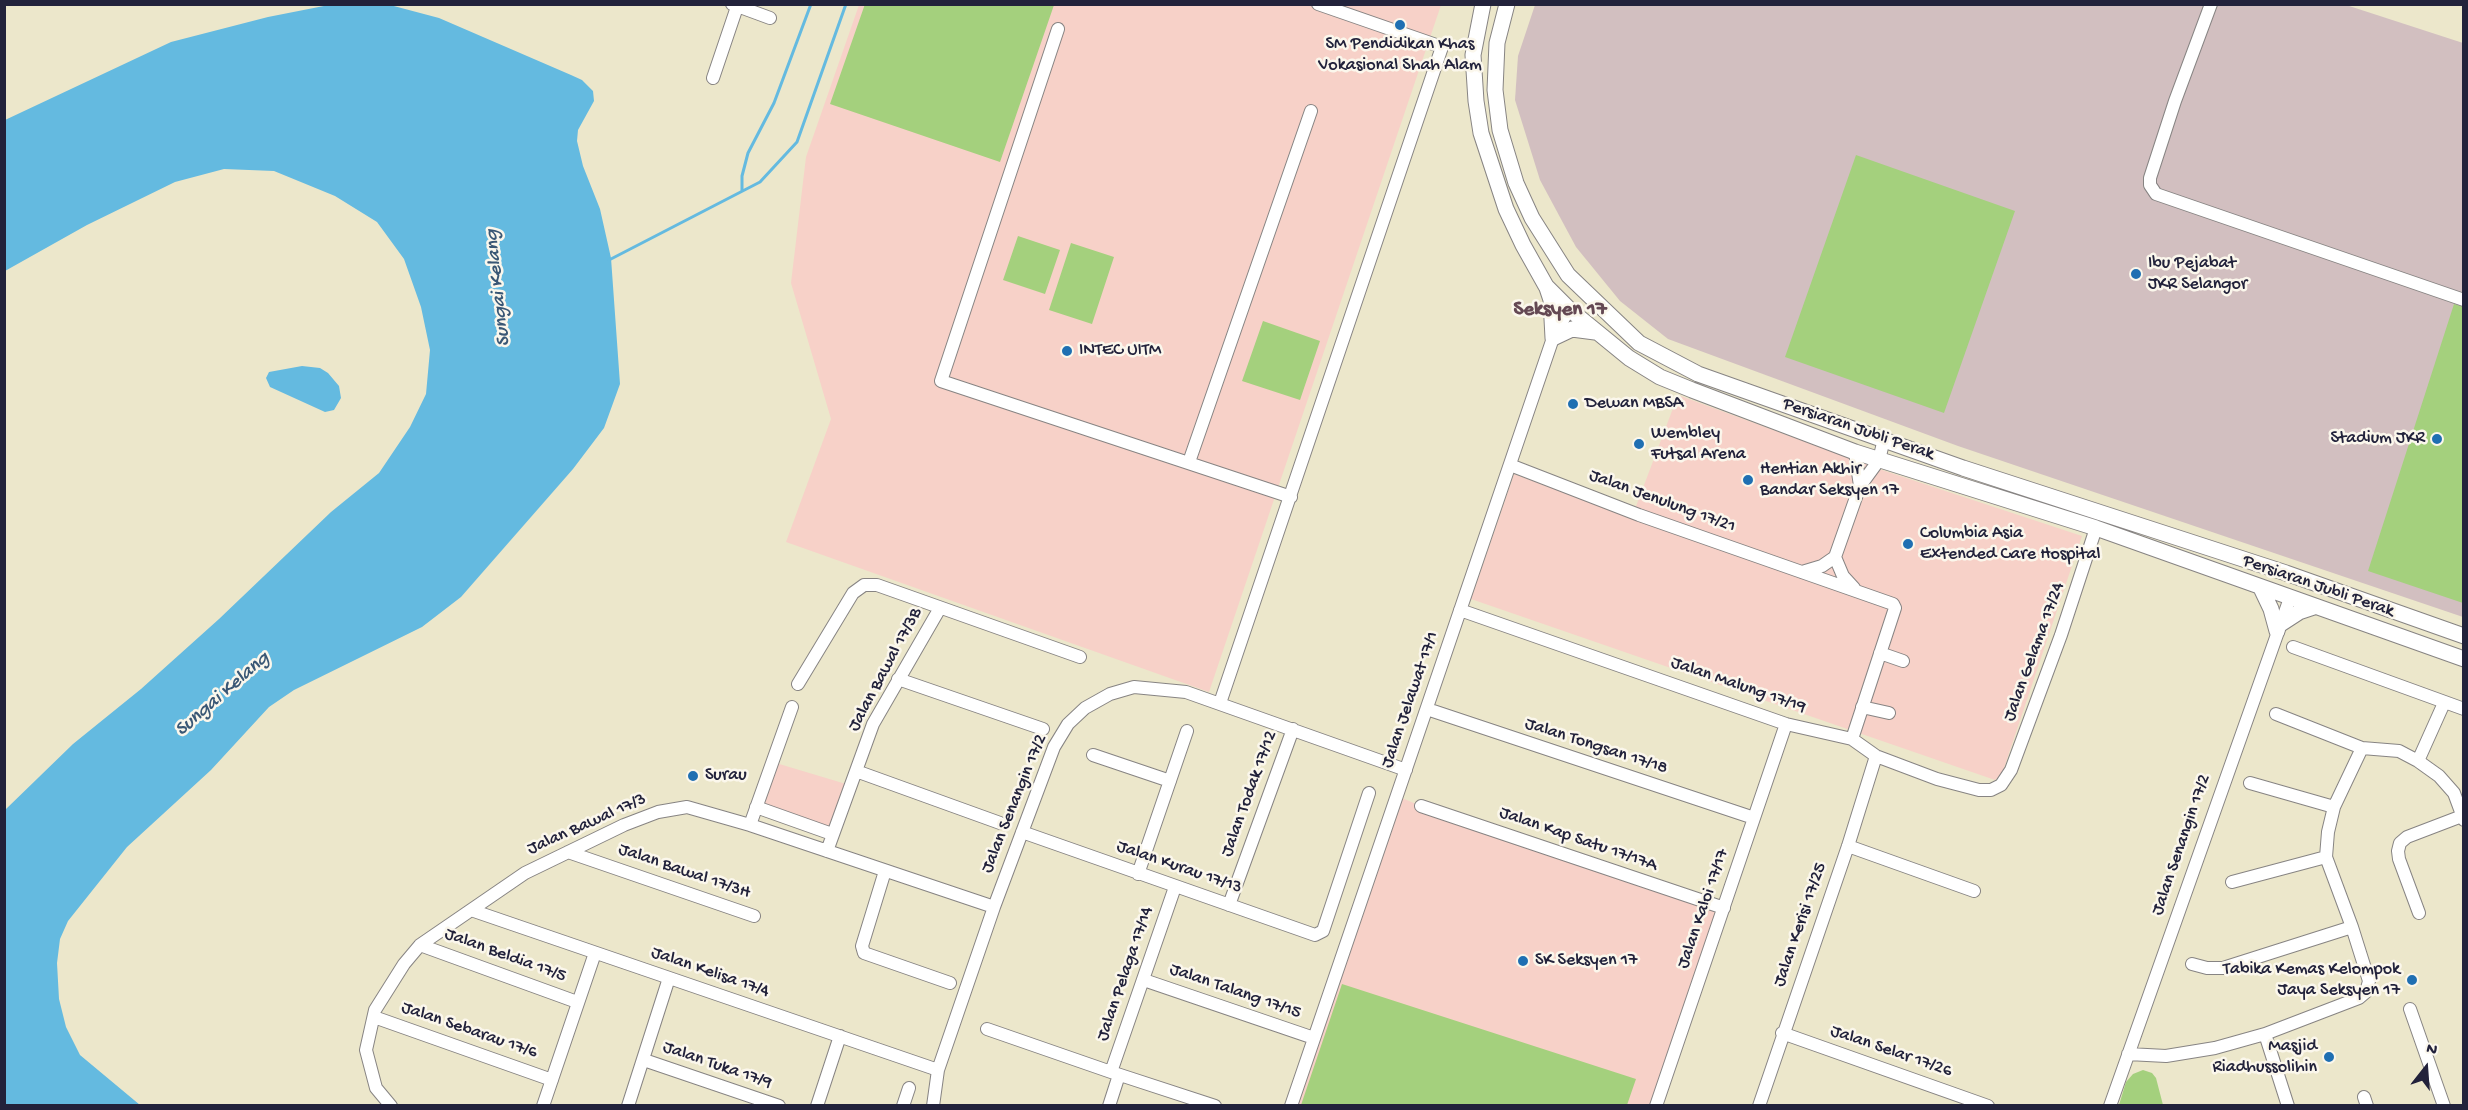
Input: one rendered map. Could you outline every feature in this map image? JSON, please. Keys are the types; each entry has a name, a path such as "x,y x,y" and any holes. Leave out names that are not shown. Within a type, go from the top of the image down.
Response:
{"main road":[{"name":"Persiaran Jubli Perak","path":"1483,4 1473,55 1476,101 1481,133 1506,208 1546,286 1595,332 1629,358 1660,376 1855,452 2096,528 2463,659"},
{"name":"Persiaran Jubli Perak","path":"1507,4 1497,44 1495,90 1500,130 1516,183 1532,218 1568,275 1639,343 1698,374 1985,475 2286,573 2463,636"},
{"path":"1568,275 1572,288 1569,309"},
{"path":"1546,286 1551,300 1553,338 1572,329 1595,332"},
{"path":"2286,573 2292,584 2290,598"},
{"path":"2261,588 2278,628 2299,612 2314,607"}],"street":[{"path":"1220,704 1442,47 1318,4"},
{"path":"2211,4 2175,101 2150,178 2150,185 2156,194 2463,300"},
{"path":"713,78 736,5 770,18"},
{"path":"1058,29 941,381 1291,497"},
{"path":"1189,462 1311,111"},
{"name":"Jalan Jelawat 17/1","path":"1291,1106 1553,338 1569,309"},
{"path":"1802,572 1822,566 1835,557 1860,486 1879,460 1884,439"},
{"path":"1855,452 1860,486"},
{"name":"Jalan Jenulung 17/21","path":"1510,465 1639,515 1893,604 1895,608 1880,653"},
{"name":"Jalan Gelama 17/24","path":"2001,785 2011,770 2061,635 2096,528"},
{"path":"1835,557 1843,576 1863,594"},
{"path":"798,684 853,593 864,585 877,585 1080,657"},
{"name":"Jalan Senangin 17/2","path":"2110,1106 2290,598"},
{"name":"Jalan Bawal 17/3B","path":"827,851 873,724 940,608"},
{"name":"Jalan Malung 17/19","path":"1460,610 1786,724 1852,739 1876,756 1937,779 1979,790 1991,790 2001,785"},
{"path":"2293,647 2463,709"},
{"path":"1852,739 1880,653 1903,661"},
{"path":"898,679 1043,729"},
{"name":"Jalan Senangin 17/2","path":"933,1106 938,1070 994,907 1054,747 1068,724 1085,708 1110,694 1134,687 1186,692 1406,770"},
{"path":"2418,761 2444,703"},
{"path":"750,825 792,707"},
{"path":"1862,707 1889,713"},
{"name":"Jalan Tongsan 17/18","path":"1426,709 1754,818"},
{"path":"2276,714 2362,748 2399,751 2439,776 2454,794 2463,818 2408,837 2400,843 2399,859 2419,913"},
{"name":"Jalan Kaloi 17/17","path":"1656,1106 1786,724"},
{"name":"Jalan Todak 17/12","path":"1229,905 1293,729"},
{"path":"1138,874 1187,731"},
{"path":"2128,1054 2166,1056 2215,1048 2265,1034 2359,998 2366,992 2369,981 2326,857 2328,832 2334,807 2362,748"},
{"path":"1093,755 1170,781"},
{"name":"Jalan Kerisi 17/25","path":"1759,1106 1782,1033 1848,846 1876,756"},
{"path":"856,771 1000,823"},
{"path":"2250,783 2334,807"},
{"name":"Jalan Kurau 17/13","path":"1022,832 1316,935 1323,931 1369,793"},
{"name":"Jalan Kap Satu 17/17A","path":"1420,806 1724,908"},
{"name":"Jalan Bawal 17/3","path":"391,1106 376,1088 366,1050 375,1010 404,964 420,945 525,873 624,825 658,812 687,807 750,825 994,907"},
{"path":"756,807 832,834"},
{"path":"1848,846 1974,891"},
{"name":"Jalan Bawal 17/3H","path":"568,852 754,916"},
{"path":"2232,882 2326,857"},
{"path":"885,871 862,946 864,952 950,983"},
{"name":"Jalan Pelaga 17/14","path":"1109,1106 1115,1073 1175,887"},
{"name":"Jalan Kelisa 17/4","path":"471,910 938,1070"},
{"path":"2192,964 2207,968 2223,968 2352,927"},
{"name":"Jalan Beldia 17/5","path":"420,945 577,1002"},
{"path":"543,1106 595,953"},
{"path":"628,1106 669,978"},
{"name":"Jalan Talang 17/15","path":"1144,980 1314,1038"},
{"path":"2410,1009 2444,1106"},
{"name":"Jalan Sebarau 17/6","path":"374,1017 552,1080"},
{"path":"987,1029 1215,1106"},
{"name":"Jalan Selar 17/26","path":"1782,1033 1988,1106"},
{"path":"2265,1034 2288,1106"},
{"path":"817,1106 840,1036"},
{"name":"Jalan Tuka 17/9","path":"644,1060 779,1106"},
{"path":"903,1106 909,1088"}],"shaded area":[{"path":"2343,4 2463,43 2463,617 1958,446 1668,339 1620,301 1576,247 1540,180 1515,100 1518,56 1535,5"},
{"name":"INTEC UITM","path":"859,5 1441,5 1209,692 786,542 831,419 791,283 806,157"},
{"path":"1678,395 1885,471 2082,536 2002,774 1995,780 1471,599 1514,474 1632,517"},
{"path":"776,763 846,784 830,829 762,804"},
{"name":"SK Seksyen 17","path":"1397,796 1724,908 1656,1105 1291,1106"}],"green space":[{"path":"865,4 1054,5 1000,162 830,104"},
{"path":"1856,155 2015,211 1944,413 1785,357"},
{"path":"1018,236 1060,250 1045,294 1003,280"},
{"path":"1071,243 1114,257 1092,324 1049,310"},
{"name":"Stadium JKR","path":"2454,304 2464,307 2463,603 2368,571"},
{"path":"1263,321 1320,341 1300,400 1242,381"},
{"path":"1342,984 1636,1079 1627,1105 1301,1105"},
{"path":"2143,1070 2152,1073 2156,1078 2163,1105 2119,1105 2126,1082 2133,1074"}],"water":[{"name":"Sungai Kelang","path":"334,4 390,5 439,18 582,80 593,91 594,101 578,130 577,141 583,166 600,209 611,258 620,384 604,428 573,469 461,597 422,627 294,690 269,707 211,770 127,847 68,921 60,939 57,963 59,999 66,1027 80,1055 140,1105 5,1105 5,810 73,744 141,689 219,619 331,512 379,473 410,427 426,394 430,350 421,307 404,259 377,222 335,196 274,171 224,169 175,182 87,225 5,271 5,120 171,42 268,17"},
{"path":"302,366 320,368 328,373 339,386 341,398 334,410 325,412 270,387 266,378 269,372"}],"waterway":[{"path":"742,191 742,176 748,153 774,103 811,4"},
{"path":"609,260 760,182 797,142 846,4"}],"place":[{"name":"SM Pendidikan Khas Vokasional Shah Alam","path":"1400,25"},
{"name":"Ibu Pejabat JKR Selangor","path":"2136,274"},
{"name":"INTEC UITM","path":"1067,351"},
{"name":"Dewan MBSA","path":"1573,404"},
{"name":"Stadium JKR","path":"2437,439"},
{"name":"Wembley Futsal Arena","path":"1639,444"},
{"name":"Hentian Akhir Bandar Seksyen 17","path":"1748,480"},
{"name":"Columbia Asia Extended Care Hospital","path":"1908,544"},
{"name":"Surau","path":"693,776"},
{"name":"SK Seksyen 17","path":"1523,961"},
{"name":"Tabika Kemas Kelompok Jaya Seksyen 17","path":"2412,980"},
{"name":"Masjid Riadhussolihin","path":"2329,1057"}],"district":[{"name":"Seksyen 17","path":"1560,311"}]}
